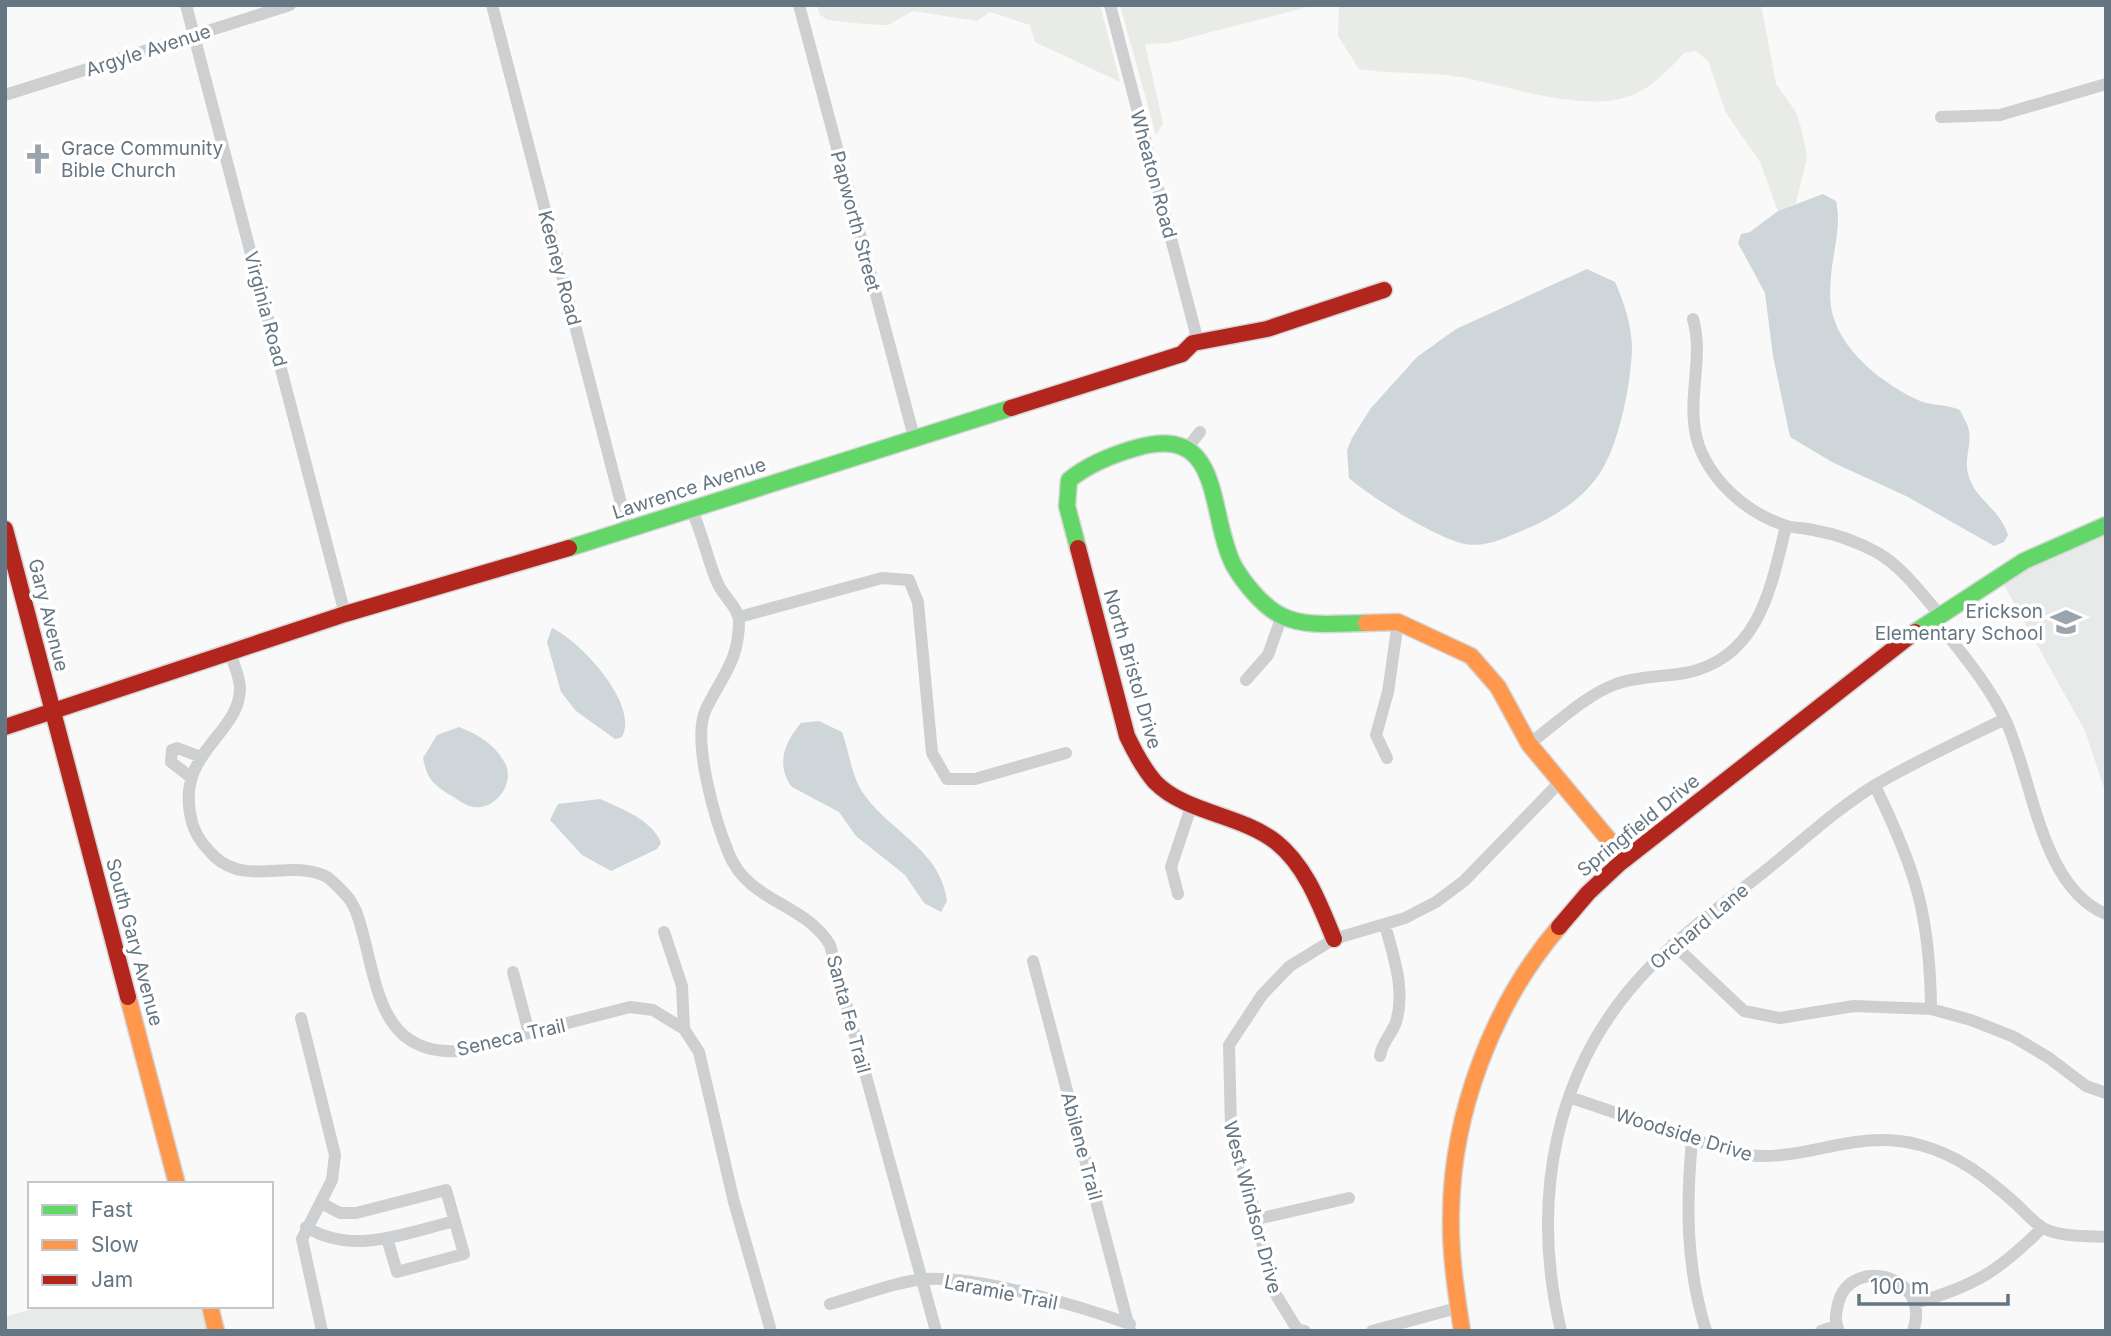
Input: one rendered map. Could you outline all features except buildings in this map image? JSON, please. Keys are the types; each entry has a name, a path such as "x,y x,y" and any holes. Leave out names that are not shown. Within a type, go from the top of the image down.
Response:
{"street":[{"name":"Virginia Road","path":"186,5 345,614"},
{"name":"Argyle Avenue","path":"5,95 290,5"},
{"name":"Keeney Road","path":"492,5 628,530"},
{"name":"Papworth Street","path":"799,5 914,437"},
{"name":"Wheaton Road","path":"1110,5 1196,334 1193,343"},
{"path":"1941,117 2000,116 2106,84"},
{"name":"Lawrence Avenue","path":"5,727 345,614 628,530 1182,354 1193,343 1267,329 1384,290"},
{"path":"1693,319 1698,336 1693,411 1696,434 1704,458 1714,475 1735,498 1786,526 1833,534 1881,555 1906,576 1976,672 2005,719 2026,773 2052,857 2062,876 2092,908 2106,914"},
{"path":"1199,432 1188,447 1201,460 1208,473 1234,565 1249,588 1282,616 1325,626 1398,622 1471,656 1503,695 1529,744 1625,859"},
{"name":"North Bristol Drive","path":"1188,447 1172,441 1154,442 1098,459 1069,480 1068,513 1127,736 1135,757 1148,776 1191,807 1250,824 1285,850 1310,883 1334,939"},
{"path":"691,509 704,535 719,586 739,617 881,578 909,580 918,602 932,753 947,779 975,779 1066,753"},
{"name":"Springfield Drive","path":"1462,1331 1451,1254 1454,1170 1463,1116 1478,1068 1503,1009 1535,956 1590,891 1625,859 1936,616 2015,567 2080,534 2106,525"},
{"path":"1529,744 1590,698 1613,685 1632,679 1686,673 1730,654 1750,635 1764,609 1786,526"},
{"name":"Gary Avenue","path":"5,529 52,712"},
{"path":"1246,680 1268,656 1282,616"},
{"name":"Santa Fe Trail","path":"739,617 738,644 732,665 706,709 700,730 701,753 726,846 735,867 747,884 815,925 830,945 911,1251 923,1279 936,1331"},
{"path":"1387,758 1376,735 1388,692 1398,622"},
{"name":"Seneca Trail","path":"230,652 240,687 236,707 201,757 192,778 188,802 193,824 203,845 226,867 254,873 299,871 327,877 348,897 358,914 384,1011 395,1028 410,1042 431,1050 458,1051 630,1007 653,1010 684,1029 699,1052 734,1202 771,1331"},
{"name":"South Gary Avenue","path":"52,712 176,1182"},
{"name":"Orchard Lane","path":"1561,1331 1550,1279 1546,1207 1551,1163 1569,1097 1591,1046 1619,1004 1673,944 1875,786 2005,719"},
{"path":"192,778 171,762 172,750 177,748 201,757"},
{"name":"West Windsor Drive","path":"1305,1331 1297,1329 1273,1290 1257,1219 1231,1128 1229,1045 1275,980 1290,966 1334,939 1385,925 1423,910 1464,881 1561,781"},
{"path":"1875,786 1904,846 1920,894 1929,943 1931,1009"},
{"path":"1178,894 1171,867 1191,807"},
{"path":"1380,1056 1382,1042 1395,1024 1399,997 1397,974 1385,925"},
{"path":"664,932 679,975 684,1029"},
{"path":"1673,944 1744,1011 1780,1018 1854,1006 1931,1009 1971,1020 2014,1037 2049,1058 2086,1086 2106,1093"},
{"name":"Abilene Trail","path":"1033,961 1130,1327"},
{"path":"513,972 529,1033"},
{"path":"301,1018 335,1155 332,1180 302,1239 322,1331"},
{"name":"Woodside Drive","path":"1569,1097 1692,1140 1737,1154 1765,1158 1793,1156 1858,1140 1884,1139 1919,1144 1970,1165 2042,1228 2077,1236 2106,1237"},
{"path":"1692,1140 1687,1232 1697,1302 1706,1331"},
{"path":"321,1203 341,1213 356,1213 446,1190 464,1254 397,1272 387,1238"},
{"path":"1257,1219 1349,1198"},
{"path":"306,1227 337,1242 387,1238 455,1221"},
{"path":"1915,1303 1978,1282 2005,1263 2042,1228"},
{"path":"1821,1331 1837,1328 1839,1299 1847,1287 1872,1275 1899,1282 1915,1303 1913,1331"},
{"name":"Laramie Trail","path":"830,1304 923,1279 968,1282 1087,1308 1130,1327"},
{"path":"210,1308 216,1331"},
{"path":"1372,1331 1457,1308"}],"shaded area":[{"path":"817,5 1100,5 1120,82 1035,42 1030,25 990,12 977,21 913,11 888,25 863,24 828,20 820,15"},
{"path":"1120,5 1315,5 1169,43 1145,44 1163,123 1156,135"},
{"path":"1339,5 1761,5 1776,84 1796,112 1807,157 1796,203 1778,211 1760,162 1726,113 1708,61 1696,51 1684,53 1652,84 1630,96 1611,100 1568,100 1461,77 1359,69 1338,36"},
{"path":"1823,194 1836,201 1838,210 1830,298 1832,314 1840,332 1868,367 1905,394 1923,402 1960,410 1969,431 1969,478 1977,493 2005,527 2008,535 2004,542 1994,546 1908,497 1832,462 1790,437 1773,356 1765,293 1738,243 1741,234 1750,232 1778,211"},
{"path":"1587,269 1615,282 1627,314 1632,349 1626,396 1612,449 1598,476 1575,501 1526,529 1496,541 1473,545 1453,541 1422,526 1349,478 1347,450 1352,438 1371,408 1417,357 1456,329"},
{"name":"Erickson Elementary School","path":"2106,531 2106,794 2085,731 2001,580 2083,538"},
{"path":"552,628 577,645 591,659 615,691 625,723 622,737 615,739 576,711 561,692 547,642"},
{"path":"819,721 842,732 853,772 863,793 874,807 913,842 935,868 943,883 947,901 941,912 924,903 905,875 856,836 839,812 792,787 783,762 790,738 801,723"},
{"path":"459,727 485,740 496,750 508,771 505,788 486,806 464,804 435,784 427,771 423,758 437,735"},
{"path":"600,799 635,816 651,828 661,843 657,849 611,871 582,855 550,820 558,804"},
{"path":"35,1308 201,1308 207,1331 5,1331 5,1317"}],"traffic: fast":[{"path":"569,548 1011,408"},
{"path":"1078,548 1067,506 1069,480 1084,469 1136,448 1165,443 1185,448 1199,460 1208,478 1234,566 1261,601 1292,620 1323,624 1366,623"},
{"path":"1915,632 2024,561 2106,525"}],"traffic: slow":[{"path":"1366,623 1398,622 1471,656 1498,687 1529,744 1625,859"},
{"path":"1462,1331 1454,1272 1451,1214 1453,1176 1468,1099 1496,1025 1514,990 1559,927"},
{"path":"128,997 176,1182"},
{"path":"210,1308 216,1331"}],"traffic: jam":[{"path":"1011,408 1182,354 1193,343 1267,329 1384,290"},
{"path":"5,529 128,997"},
{"path":"5,727 345,614 569,548"},
{"path":"1078,548 1127,736 1143,766 1155,782 1182,801 1246,825 1276,842 1304,874 1334,939"},
{"path":"1559,927 1588,893 1619,864 1915,632"}],"place":[{"name":"Grace Community Bible Church","path":"38,159"},
{"name":"Erickson Elementary School","path":"2066,622"}]}
